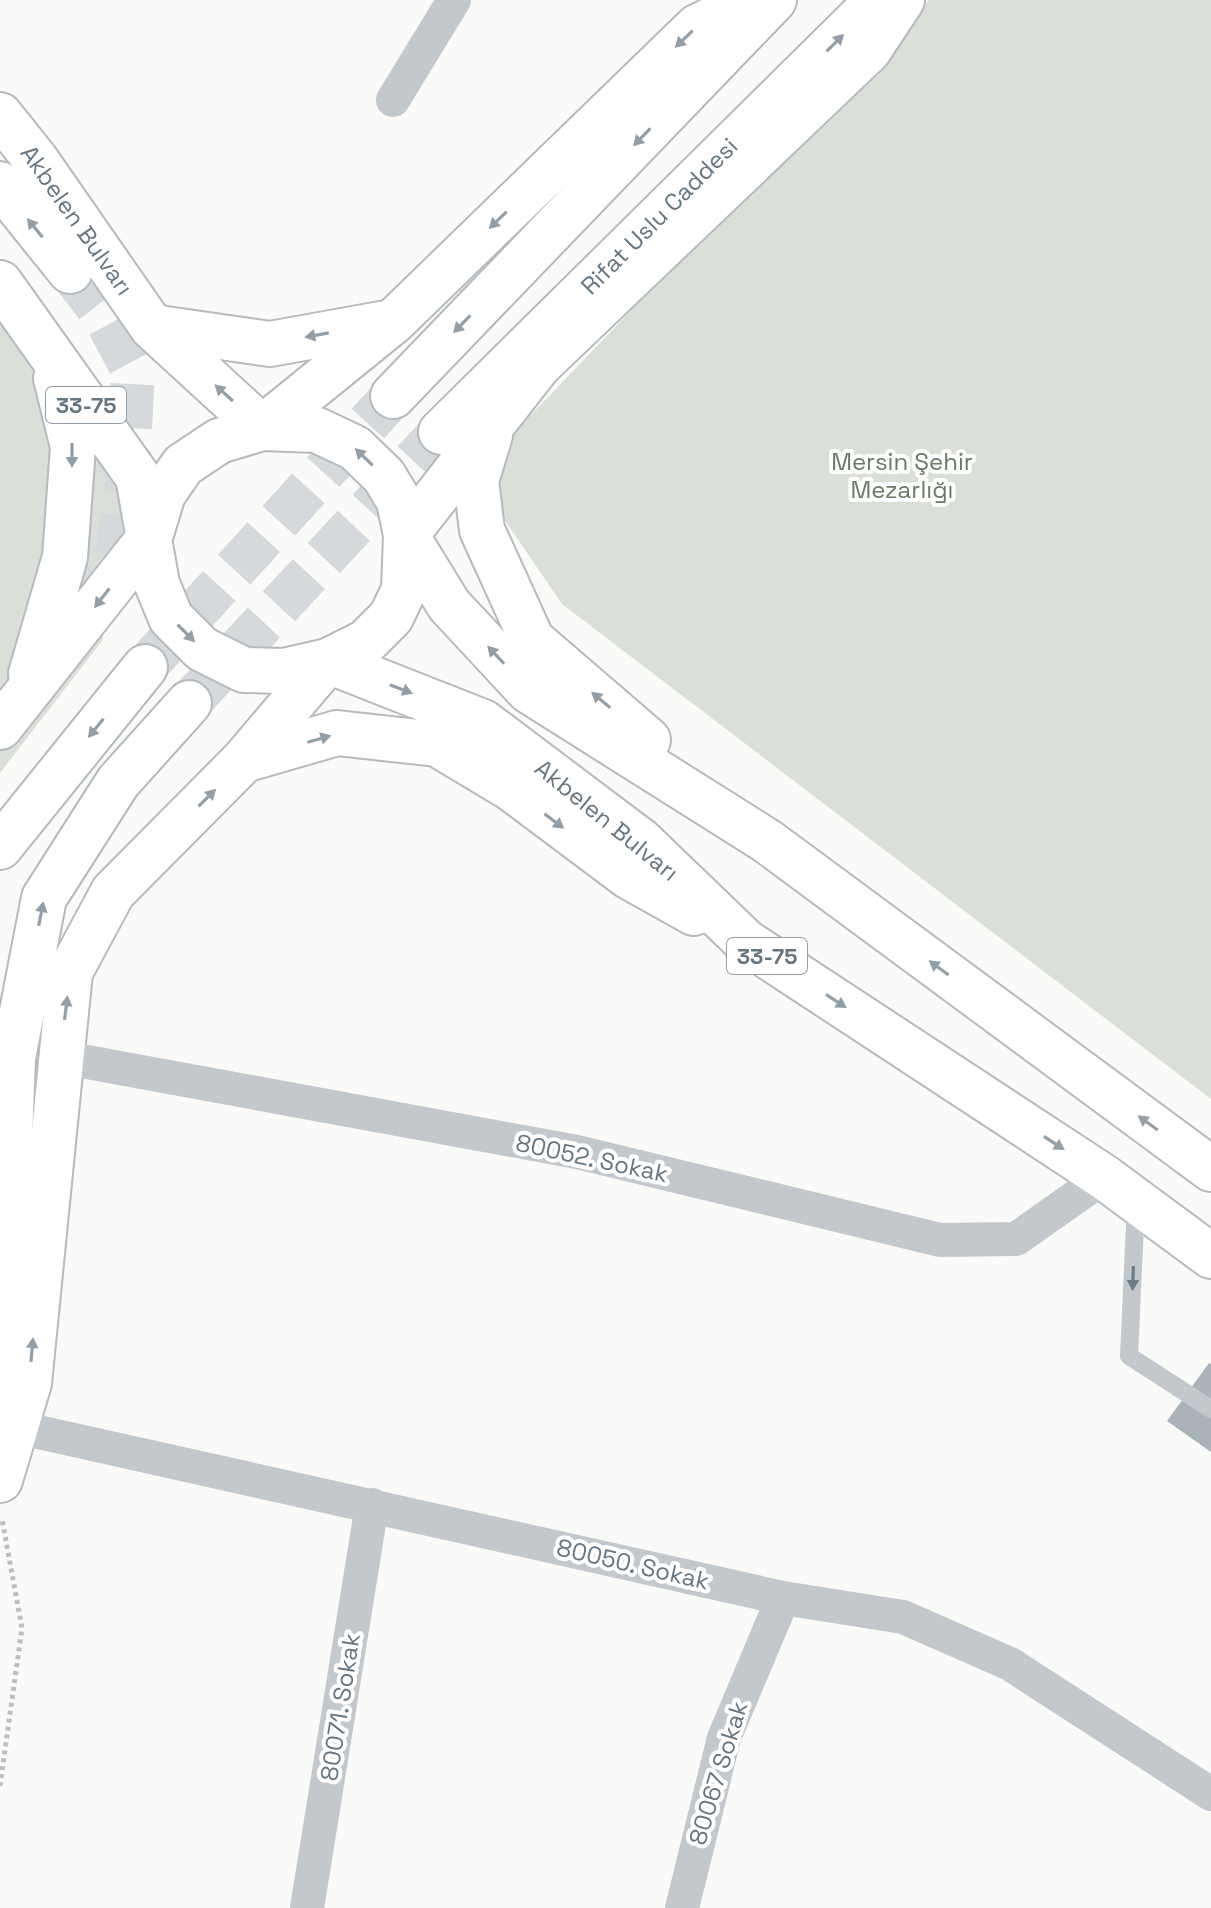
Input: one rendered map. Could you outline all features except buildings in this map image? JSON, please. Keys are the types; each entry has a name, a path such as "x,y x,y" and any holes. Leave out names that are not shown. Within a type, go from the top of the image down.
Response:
{"main road":[{"path":"262,428 394,321 697,27 751,0"},
{"path":"393,396 774,0"},
{"name":"Rifat Uslu Caddesi","path":"441,432 878,0"},
{"path":"402,518 493,425 539,365 869,50 902,0"},
{"name":"Akbelen Bulvarı","path":"0,115 36,160 152,327 262,428"},
{"path":"0,184 70,271"},
{"name":"33-75","path":"0,283 138,477 157,584 171,618 202,649 244,670 284,671 328,661 366,642 391,617 404,590 402,518"},
{"path":"152,327 270,344 394,321"},
{"path":"12,712 65,557 73,447 49,352"},
{"name":"33-75","path":"493,425 476,481 482,530 532,640 767,841 1211,1169"},
{"name":"33-75","path":"150,537 163,494 183,465 219,441 262,428 317,430 355,448 384,476 402,518 449,605 529,691 767,841"},
{"path":"12,712 150,537"},
{"path":"8,1418 29,1383 70,972 113,892 244,760 328,661"},
{"name":"Akbelen Bulvarı","path":"328,661 483,722 641,841 746,942 1120,1188 1211,1256"},
{"path":"0,847 145,667"},
{"path":"0,1480 8,1418 13,1058 44,898 118,782 189,703"},
{"name":"33-75","path":"244,760 337,733 437,744 512,789 628,876 746,942"}],"street":[{"path":"393,100 454,0"},
{"name":"80052. Sokak","path":"60,1057 577,1152 940,1240 1016,1239 1120,1188"},
{"name":"80050. Sokak","path":"8,1418 783,1598 903,1617 1010,1664 1211,1794"},
{"name":"80071. Sokak","path":"307,1908 372,1505"},
{"name":"80067 Sokak","path":"682,1908 724,1738 783,1598"}],"lane":[{"path":"1120,1188 1129,1356 1211,1409"}],"path":[{"path":"0,1505 22,1628 0,1786"}],"green space":[{"name":"Mersin Şehir Mezarlığı","path":"929,0 1211,0 1211,1099 562,604 495,506 500,447"},
{"path":"0,324 114,457 124,541 102,641 0,773"}],"tunnel":[{"path":"70,271 104,315 133,370 127,483 117,555 93,592"},
{"path":"145,667 393,396"},
{"path":"189,703 441,432"}]}
